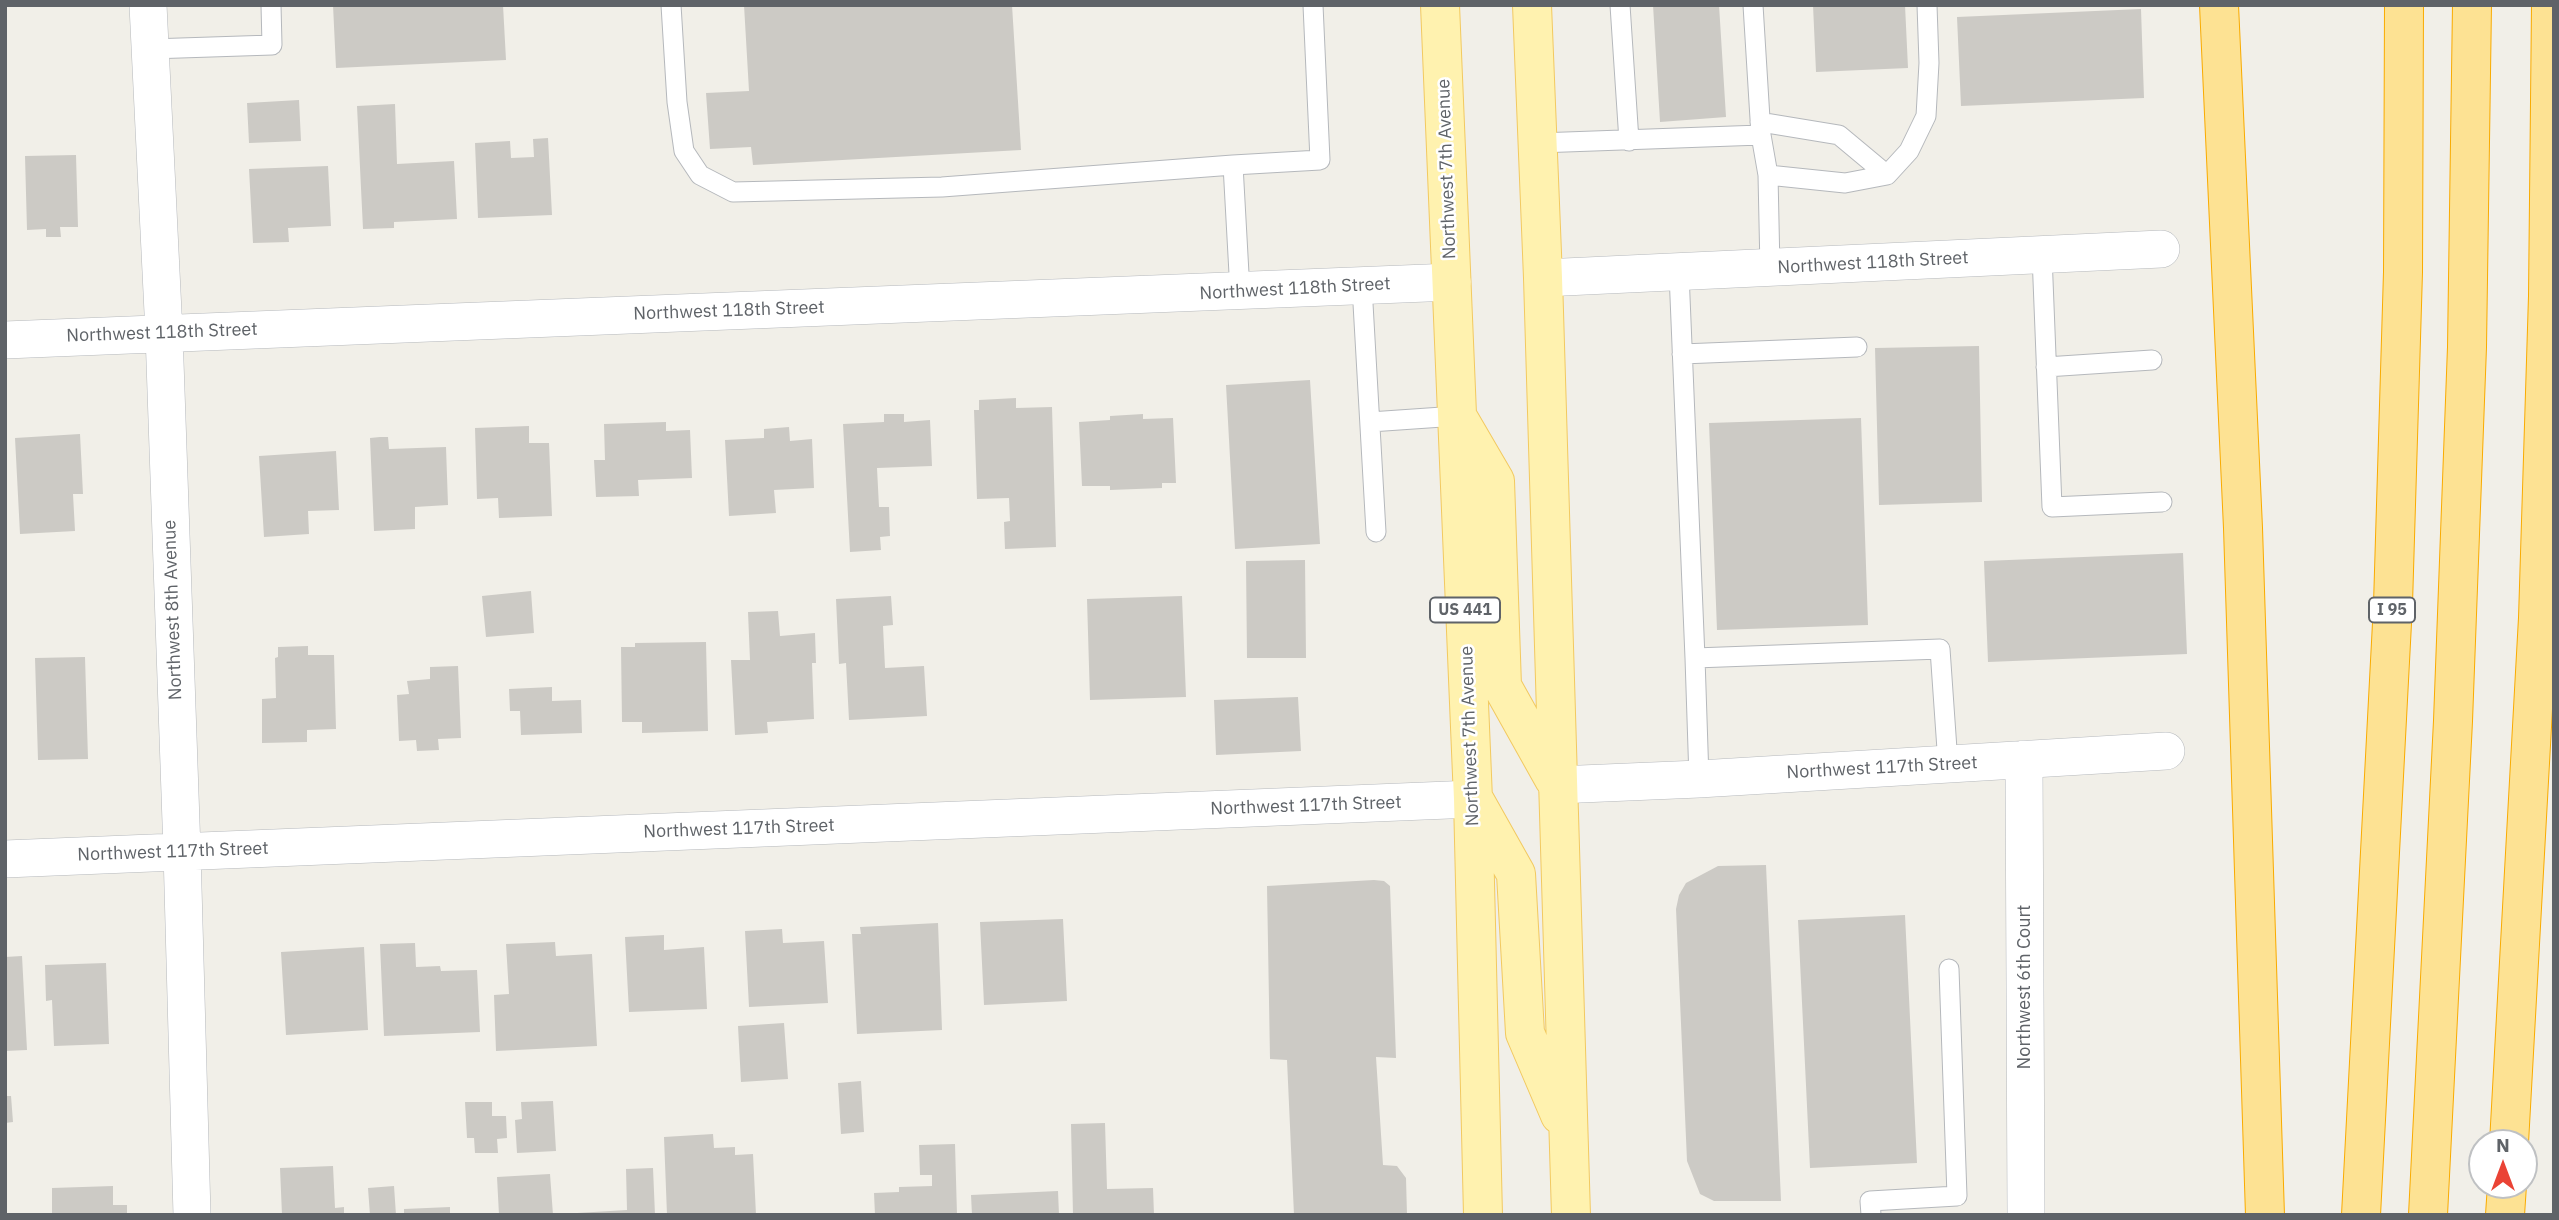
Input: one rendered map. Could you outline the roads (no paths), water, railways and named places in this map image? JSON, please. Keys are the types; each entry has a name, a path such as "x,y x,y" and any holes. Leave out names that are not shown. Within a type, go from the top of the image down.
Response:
{"highway":[{"path":"2219,5 2243,528 2265,1215"},
{"name":"I 95","path":"2361,1215 2393,590 2403,272 2404,5"},
{"path":"2428,1215 2454,721 2467,347 2472,5"},
{"path":"2510,1129 2538,605 2551,170 2551,5"}],"main road":[{"name":"Northwest 7th Avenue","path":"1440,5 1473,799 1483,1215"},
{"path":"1532,5 1543,278 1571,1215"},
{"path":"1457,416 1495,481 1502,686 1557,785"},
{"path":"1473,799 1516,874 1525,1033 1569,1136"}],"street":[{"name":"Northwest 8th Avenue","path":"148,5 164,333 192,1215"},
{"name":"Northwest 118th Street","path":"1543,278 2161,249"},
{"name":"Northwest 118th Street","path":"5,340 1452,282"},
{"name":"Northwest 117th Street","path":"1557,785 2166,751"},
{"name":"Northwest 6th Court","path":"2024,760 2026,1215"},
{"name":"Northwest 117th Street","path":"5,859 1473,799"}],"lane":[{"path":"150,50 272,45 271,5"},
{"path":"671,5 677,102 684,151 701,175 733,192 942,187 1233,164 1320,160 1313,5"},
{"path":"1620,5 1629,141"},
{"path":"1753,5 1761,129 1768,175 1770,269"},
{"path":"1768,175 1845,183 1887,175 1909,151 1926,116 1929,62 1927,5"},
{"path":"1538,143 1629,141 1761,129 1839,135 1887,175"},
{"path":"1233,164 1240,292"},
{"path":"2042,255 2052,507 2162,502"},
{"path":"1679,273 1699,779"},
{"path":"1362,286 1376,532"},
{"path":"1682,354 1857,346"},
{"path":"2046,367 2152,360"},
{"path":"1370,422 1457,416"},
{"path":"1695,657 1940,649 1948,764"},
{"path":"1871,1215 1870,1201 1957,1196 1949,969"}]}
